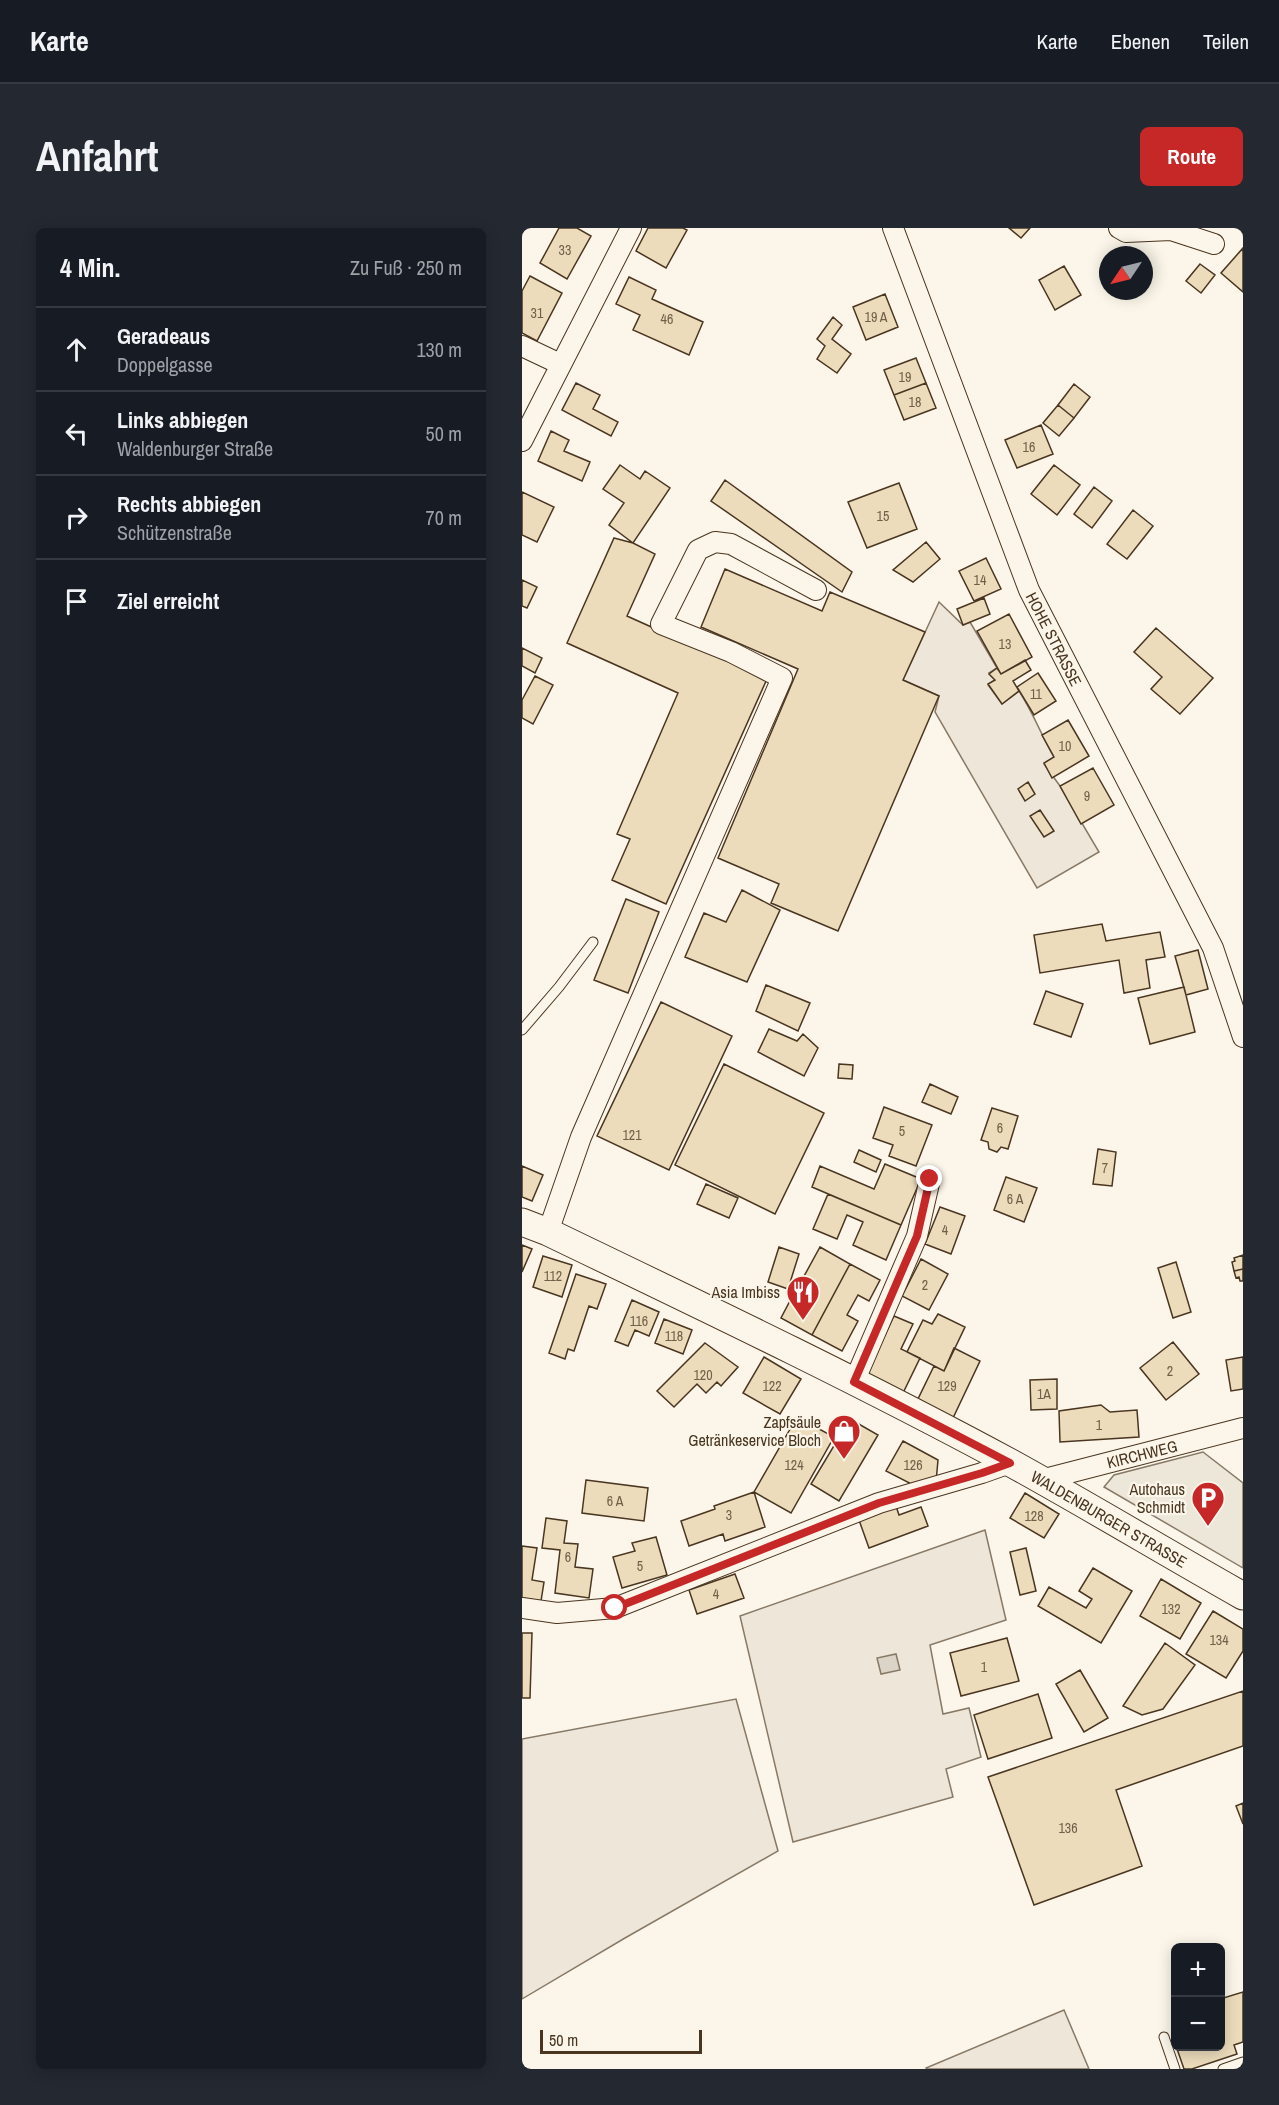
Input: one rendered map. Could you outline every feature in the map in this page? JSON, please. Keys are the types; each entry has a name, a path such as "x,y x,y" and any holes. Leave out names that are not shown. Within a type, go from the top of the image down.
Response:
{"main road":[{"name":"WALDENBURGER STRASSE","path":"522,1222 548,1232 709,1309 854,1382 1041,1480 1243,1596"}],"street":[{"name":"HOHE STRASSE","path":"893,228 1029,590 1214,948 1243,1037"},
{"path":"1119,228 1126,232 1171,230 1214,244"},
{"path":"522,441 628,229"},
{"path":"522,346 560,364"},
{"path":"548,1232 581,1137 782,678 731,652 661,624 698,550 715,542 731,544 816,590"},
{"path":"854,1382 917,1236 930,1179"},
{"name":"KIRCHWEG","path":"1041,1480 1243,1428"},
{"path":"522,1608 557,1613 615,1608 879,1503 1010,1463"}],"lane":[{"path":"522,1030 593,942"},
{"path":"1164,2037 1175,2069"},
{"path":"1223,2069 1243,2062"}],"shaded area":[{"path":"939,602 963,625 970,622 997,668 989,673 995,680 988,685 1002,704 1019,691 1054,757 1044,764 1060,786 1099,852 1037,888 935,712 939,696 903,680"},
{"name":"Autohaus Schmidt","path":"1203,1452 1243,1483 1243,1568 1104,1487 1114,1475"},
{"path":"985,1530 1006,1620 930,1645 943,1714 969,1708 981,1757 946,1769 953,1797 793,1842 740,1616"},
{"path":"896,1654 900,1670 881,1674 877,1658"},
{"path":"736,1699 778,1851 522,1999 522,1739"},
{"path":"1064,2010 1089,2069 926,2068"}],"building":[{"path":"559,228 577,228 591,236 567,279 540,263"},
{"path":"648,228 687,230 666,268 636,251"},
{"path":"1009,228 1030,228 1021,238"},
{"path":"1243,248 1243,292 1221,273"},
{"path":"1200,264 1215,275 1201,293 1186,281"},
{"path":"1064,266 1081,295 1055,310 1039,280"},
{"path":"530,276 562,293 537,341 522,333 522,291"},
{"path":"629,277 656,290 652,299 703,322 689,355 633,330 640,315 616,304"},
{"path":"885,294 898,327 866,340 853,307"},
{"path":"833,317 842,325 832,339 851,354 837,373 817,359 825,346 817,339"},
{"path":"916,358 926,383 894,395 884,370"},
{"path":"576,383 600,395 593,409 618,422 611,436 562,410"},
{"path":"926,383 936,408 904,420 894,395"},
{"path":"1074,384 1090,397 1074,418 1058,405"},
{"path":"1058,405 1074,418 1059,436 1043,423"},
{"path":"1041,425 1053,454 1017,468 1005,440"},
{"path":"551,431 569,440 564,451 590,462 582,481 538,461"},
{"path":"620,465 640,479 645,471 670,488 633,543 609,525 624,503 603,489"},
{"path":"1054,465 1080,485 1057,515 1031,494"},
{"path":"725,480 852,572 842,592 711,501"},
{"path":"899,483 917,529 867,548 848,502"},
{"path":"1094,487 1112,501 1092,528 1074,514"},
{"path":"522,492 554,507 537,542 522,535"},
{"path":"1133,510 1153,526 1127,559 1107,544"},
{"path":"614,538 633,543 655,554 627,616 767,679 666,904 612,880 630,839 617,834 678,693 567,643"},
{"path":"926,542 940,559 913,582 893,570"},
{"path":"986,558 1001,589 974,601 959,571"},
{"path":"725,569 822,611 830,592 925,632 903,680 939,696 838,931 771,903 779,884 718,858 798,669 701,627"},
{"path":"522,580 537,587 527,608 522,606"},
{"path":"984,598 990,614 963,625 957,609"},
{"path":"1009,614 1032,657 1001,674 977,631"},
{"path":"1156,628 1213,678 1180,714 1151,689 1162,677 1134,652"},
{"path":"522,648 542,658 535,673 522,666"},
{"path":"1025,660 1031,670 1013,681 1019,691 1002,704 988,684 995,680 989,674 997,668 1001,674"},
{"path":"1038,673 1056,701 1034,715 1017,687"},
{"path":"535,676 553,685 533,724 522,718 522,700"},
{"path":"1068,720 1089,756 1052,778 1044,763 1054,757 1042,735"},
{"path":"1093,768 1114,805 1081,824 1060,786"},
{"path":"1028,782 1035,794 1025,801 1018,789"},
{"path":"1040,810 1054,831 1044,837 1030,816"},
{"path":"742,890 780,910 747,982 685,957 704,913 726,922"},
{"path":"626,899 659,912 628,993 594,980"},
{"path":"1102,924 1106,941 1160,932 1165,957 1146,960 1150,988 1124,993 1119,960 1040,973 1034,935"},
{"path":"1198,950 1208,989 1186,995 1175,956"},
{"path":"766,985 810,1003 798,1031 756,1011"},
{"path":"1184,987 1195,1032 1150,1044 1138,998"},
{"path":"1046,991 1083,1004 1071,1037 1034,1024"},
{"path":"661,1002 732,1036 669,1170 597,1136"},
{"path":"769,1029 797,1041 803,1034 818,1048 804,1076 758,1052"},
{"path":"724,1064 824,1113 775,1214 675,1165"},
{"path":"839,1064 853,1065 852,1079 838,1078"},
{"path":"930,1084 958,1097 951,1114 922,1102"},
{"path":"884,1107 932,1125 916,1166 889,1156 893,1145 873,1138"},
{"path":"992,1108 1018,1116 1008,1149 1001,1147 997,1152 989,1149 988,1142 981,1140"},
{"path":"1098,1149 1116,1152 1112,1186 1093,1184"},
{"path":"859,1150 881,1160 876,1172 854,1162"},
{"path":"885,1164 921,1179 901,1225 812,1187 820,1166 874,1189"},
{"path":"522,1166 543,1175 532,1201 522,1197"},
{"path":"1006,1177 1037,1188 1024,1222 994,1210"},
{"path":"706,1184 738,1198 729,1218 697,1204"},
{"path":"828,1194 901,1225 886,1260 853,1245 863,1222 847,1215 837,1239 813,1229"},
{"path":"940,1207 965,1216 951,1254 925,1244"},
{"path":"522,1245 532,1249 522,1272"},
{"path":"779,1247 799,1254 788,1289 768,1282"},
{"path":"820,1247 850,1264 812,1335 781,1318 792,1297 803,1303 814,1283 803,1278"},
{"path":"1243,1255 1243,1269 1234,1271 1232,1262 1235,1261 1234,1258"},
{"path":"543,1256 572,1265 562,1297 533,1287"},
{"path":"921,1259 948,1274 929,1310 902,1296"},
{"path":"1176,1262 1191,1312 1173,1318 1158,1268"},
{"path":"850,1264 880,1280 869,1301 858,1295 847,1315 858,1321 842,1351 812,1335"},
{"path":"1243,1269 1243,1281 1240,1281 1239,1277 1236,1278 1234,1271"},
{"path":"576,1274 606,1284 597,1309 589,1306 574,1351 568,1349 565,1359 549,1353"},
{"path":"632,1300 659,1312 649,1336 635,1330 628,1346 615,1341"},
{"path":"938,1314 965,1327 944,1371 907,1352 923,1320 932,1324"},
{"path":"894,1316 913,1324 901,1349 920,1358 903,1393 866,1375"},
{"path":"664,1319 692,1330 683,1354 655,1343"},
{"path":"1173,1342 1199,1374 1166,1400 1140,1368"},
{"path":"705,1343 738,1367 721,1386 717,1382 706,1393 697,1384 674,1407 657,1391"},
{"path":"954,1348 980,1361 953,1418 917,1401 934,1366 944,1371"},
{"path":"764,1357 801,1379 780,1414 743,1393"},
{"path":"1243,1357 1243,1389 1231,1391 1226,1360"},
{"path":"1057,1379 1057,1409 1031,1410 1030,1380"},
{"path":"1101,1405 1110,1412 1137,1410 1139,1437 1060,1442 1059,1411"},
{"path":"797,1417 834,1437 791,1513 754,1492"},
{"name":"Zapfsäule Getränkeservice Bloch","path":"850,1419 878,1435 839,1501 811,1484"},
{"path":"903,1441 938,1460 936,1482 919,1488 886,1471"},
{"path":"586,1480 648,1488 644,1521 582,1513"},
{"path":"754,1492 765,1527 725,1541 723,1534 689,1546 681,1521"},
{"path":"1025,1493 1059,1514 1044,1538 1010,1518"},
{"path":"896,1506 899,1515 921,1507 928,1526 869,1548 859,1520"},
{"path":"546,1518 567,1521 564,1543 578,1544 575,1567 593,1569 589,1598 555,1593 560,1550 542,1548"},
{"path":"656,1537 667,1575 622,1588 613,1557 635,1551 632,1543"},
{"path":"522,1546 537,1548 532,1580 544,1582 541,1601 522,1598"},
{"path":"1026,1548 1036,1591 1020,1595 1010,1552"},
{"path":"1093,1568 1132,1591 1101,1643 1038,1606 1049,1587 1086,1608 1092,1599 1079,1591"},
{"path":"735,1574 744,1598 697,1614 689,1590"},
{"path":"1161,1579 1201,1603 1180,1639 1140,1616"},
{"path":"1213,1611 1243,1629 1243,1651 1226,1678 1186,1654"},
{"path":"522,1633 532,1633 530,1698 522,1698"},
{"path":"1007,1638 1019,1681 961,1696 950,1653"},
{"path":"1165,1643 1195,1665 1163,1709 1142,1715 1123,1706"},
{"path":"1080,1670 1108,1718 1084,1732 1056,1684"},
{"path":"1243,1691 1243,1746 1116,1790 1142,1866 1034,1905 988,1777"},
{"path":"1038,1694 1052,1738 988,1759 974,1715"},
{"path":"1243,1803 1243,1824 1236,1806"},
{"path":"1243,1992 1243,2042 1234,2045 1237,2054 1192,2069 1184,2069 1178,2051 1225,2051 1225,1997"}],"place":[{"name":"Asia Imbiss","path":"803,1321"},
{"name":"Zapfsäule Getränkeservice Bloch","path":"844,1460"},
{"name":"Autohaus Schmidt","path":"1208,1527"}],"route":[{"path":"615,1608 879,1503 1010,1463 854,1382 917,1236 930,1179"}]}
